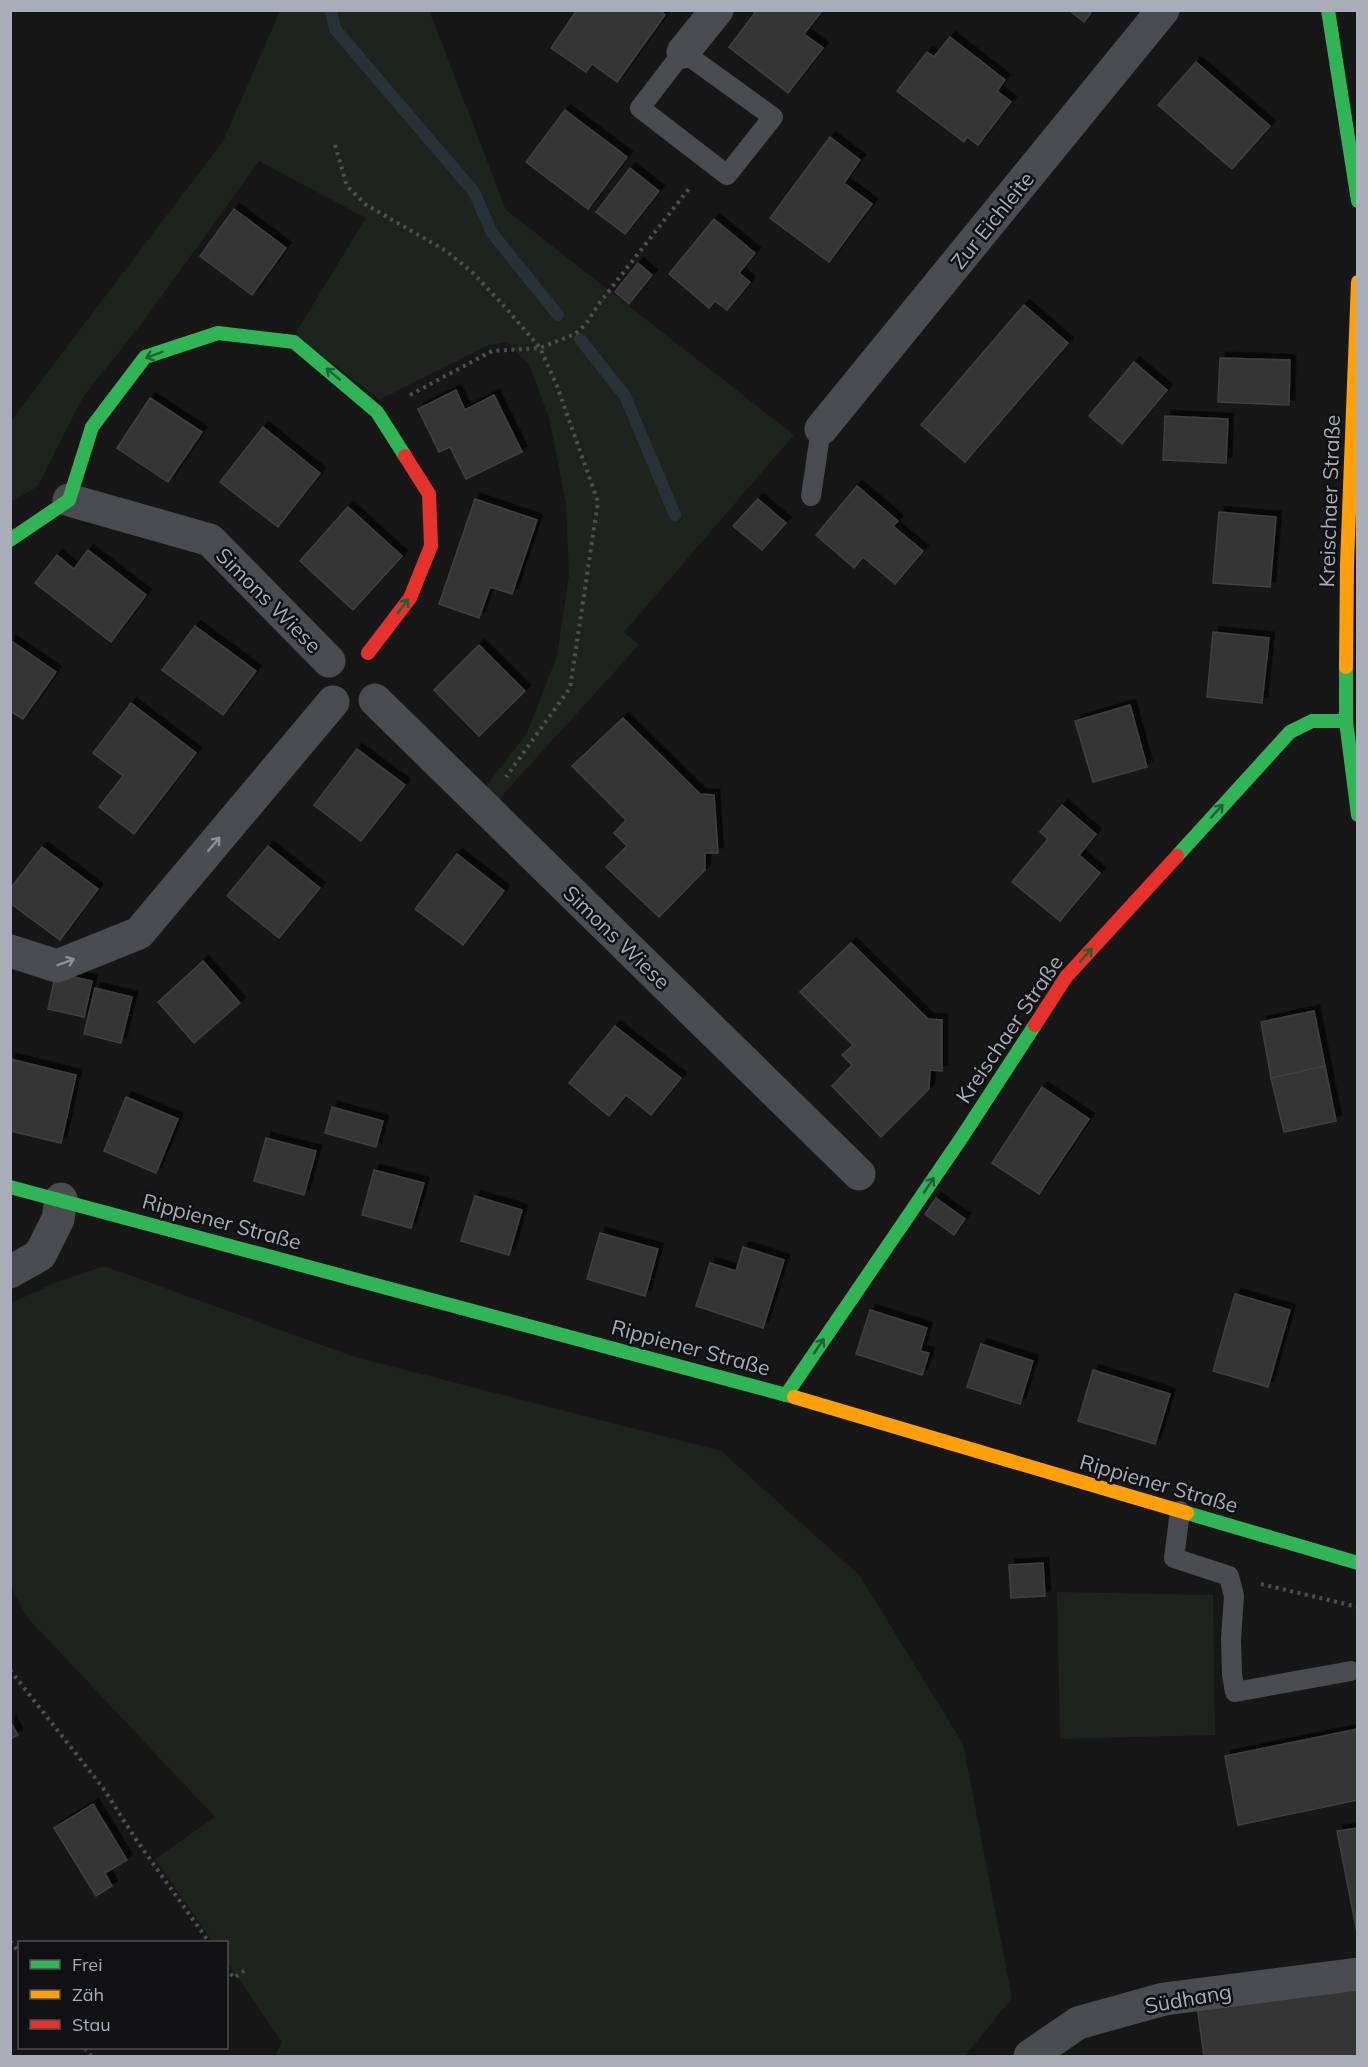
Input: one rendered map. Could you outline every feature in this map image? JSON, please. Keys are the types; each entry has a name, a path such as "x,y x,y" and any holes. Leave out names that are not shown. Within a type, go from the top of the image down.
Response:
{"street":[{"path":"683,52 717,10"},
{"name":"Zur Eichleite","path":"821,429 1163,10"},
{"path":"1328,10 1358,201"},
{"name":"Kreischaer Straße","path":"1358,282 1347,564 1346,721 1358,815"},
{"path":"10,540 69,500 92,427 145,357 218,333 294,342 377,412 429,494 430,546 410,598 368,653 380,665 383,684 375,700 359,709 343,708 333,702 139,933 57,966 10,951"},
{"name":"Simons Wiese","path":"69,500 210,540 329,661"},
{"name":"Simons Wiese","path":"333,702 324,687 324,673 329,661 340,652 353,649 368,653"},
{"name":"Simons Wiese","path":"375,700 859,1174"},
{"name":"Kreischaer Straße","path":"786,1395 962,1137 1066,977 1290,732 1312,721 1346,721"},
{"name":"Rippiener Straße","path":"10,1187 786,1395 1358,1563"},
{"path":"10,1272 40,1255 58,1219 61,1199"},
{"name":"Südhang","path":"1030,2056 1078,2023 1164,1999 1358,1974"}],"lane":[{"path":"683,52 772,117 727,175 710,162 640,108 683,52"},
{"path":"811,496 821,429"},
{"path":"1180,1511 1174,1558 1229,1576 1234,1596 1231,1639 1235,1692 1351,1671"}],"path":[{"path":"335,145 347,186 365,204 446,251 472,272 540,348 557,386 598,502 570,688 484,807"},
{"path":"377,412 492,351 540,348 575,334 586,324 598,305 710,162"},
{"path":"1229,1576 1358,1608"},
{"path":"10,1670 103,1788 208,1941"},
{"path":"228,1970 234,1978 248,1968"}],"shaded area":[{"path":"429,10 506,210 794,435 624,632 639,645 499,799 486,786 527,733 557,656 569,575 566,504 549,417 529,365 507,342 487,346 379,400 295,334 366,218 259,161 143,322 83,397 38,486 11,502 10,422 223,141 280,11"},
{"path":"104,1266 355,1357 721,1451 860,1576 963,1744 1012,1998 965,2056 275,2056 282,2042 228,1963 228,1941 212,1941 155,1859 215,1817 26,1616 11,1587 11,1303 57,1282"},
{"path":"1057,1592 1213,1595 1215,1735 1060,1739"}],"building":[{"path":"577,10 659,10 665,15 617,82 592,64 586,72 551,48"},
{"path":"757,10 822,11 804,34 823,48 788,93 729,47"},
{"path":"1069,10 1093,10 1084,22"},
{"path":"950,37 1005,80 997,91 1011,102 978,145 967,137 964,142 897,91 927,52 934,57"},
{"path":"1196,62 1270,126 1232,169 1158,105"},
{"path":"565,110 627,157 588,209 526,162"},
{"path":"830,137 860,160 844,183 872,204 829,262 770,218"},
{"path":"630,168 659,191 625,234 596,212"},
{"path":"234,209 286,248 252,295 200,256"},
{"path":"714,219 755,253 739,273 750,282 727,310 715,301 709,308 669,274"},
{"path":"638,263 652,275 629,304 615,292"},
{"path":"1024,305 1068,343 965,462 921,425"},
{"path":"1220,358 1290,360 1289,405 1218,402"},
{"path":"1134,362 1167,390 1122,444 1089,416"},
{"path":"456,390 465,410 494,395 522,452 466,479 450,447 439,452 418,409"},
{"path":"150,398 202,432 168,482 117,448"},
{"path":"1165,416 1228,419 1226,463 1163,460"},
{"path":"263,427 320,473 278,527 220,482"},
{"path":"857,486 898,521 893,526 923,551 895,584 863,557 854,568 816,535"},
{"path":"475,499 537,520 512,594 490,587 479,618 439,604"},
{"path":"758,499 786,523 762,550 733,526"},
{"path":"348,507 402,556 353,610 300,561"},
{"path":"1219,512 1276,517 1270,587 1213,583"},
{"path":"88,550 146,595 111,642 35,583 57,555 74,569"},
{"path":"195,626 256,671 223,715 162,670"},
{"path":"1213,632 1269,638 1262,703 1207,697"},
{"path":"10,640 56,672 23,719 10,711"},
{"path":"479,645 525,691 479,736 434,690"},
{"path":"131,703 196,753 134,834 99,807 123,776 93,753"},
{"path":"1130,705 1147,767 1093,782 1075,721"},
{"path":"623,718 700,794 714,795 718,853 705,853 705,870 659,917 606,867 627,846 614,833 626,820 572,766"},
{"path":"357,749 405,785 361,841 314,805"},
{"path":"1062,805 1096,834 1079,855 1100,873 1060,921 1012,882 1048,839 1040,832"},
{"path":"268,846 320,888 279,938 227,896"},
{"path":"42,847 98,889 60,940 10,903 10,889"},
{"path":"457,854 504,891 463,945 415,909"},
{"path":"851,943 928,1019 942,1020 942,1071 930,1070 929,1089 881,1137 832,1086 852,1065 842,1055 853,1045 800,992"},
{"path":"203,961 240,1003 194,1043 158,1002"},
{"path":"56,973 92,981 84,1017 48,1009"},
{"path":"95,988 132,997 121,1043 84,1034"},
{"path":"1314,1011 1325,1066 1271,1078 1261,1022"},
{"path":"615,1026 681,1078 651,1115 626,1095 609,1116 569,1083"},
{"path":"10,1059 76,1075 61,1143 10,1131"},
{"path":"1325,1066 1336,1121 1284,1132 1271,1078"},
{"path":"1042,1087 1089,1119 1039,1194 992,1163"},
{"path":"126,1097 178,1119 156,1173 104,1151"},
{"path":"332,1107 383,1121 376,1147 325,1133"},
{"path":"266,1138 316,1151 304,1195 254,1181"},
{"path":"374,1170 424,1183 411,1228 362,1215"},
{"path":"475,1196 522,1210 509,1255 461,1241"},
{"path":"936,1198 965,1219 954,1235 925,1214"},
{"path":"600,1233 658,1249 645,1296 587,1279"},
{"path":"743,1247 784,1260 763,1328 696,1306 710,1263 736,1271"},
{"path":"1235,1294 1290,1310 1268,1387 1213,1371"},
{"path":"870,1310 927,1328 920,1351 929,1353 922,1375 856,1354"},
{"path":"981,1344 1033,1361 1020,1404 967,1387"},
{"path":"1093,1370 1170,1394 1155,1444 1078,1421"},
{"path":"1043,1563 1045,1596 1011,1598 1009,1565"},
{"path":"10,1721 18,1735 10,1739"},
{"path":"1358,1729 1358,1800 1238,1825 1225,1756"},
{"path":"93,1804 127,1860 105,1873 112,1886 96,1896 54,1828"},
{"path":"1358,1828 1358,1937 1337,1831"},
{"path":"1358,1986 1358,2056 1204,2056 1197,2006"}],"waterway":[{"path":"331,10 335,29 474,192 492,233 558,315"},
{"path":"580,339 625,396 675,515"}],"traffic: fast":[{"path":"1328,10 1358,201"},
{"path":"10,540 69,500 92,427 145,357 218,333 294,342 377,412 405,456"},
{"path":"1346,667 1346,721 1358,815"},
{"path":"1177,856 1290,732 1312,721 1346,721"},
{"path":"786,1395 962,1137 1035,1025"},
{"path":"10,1187 794,1397"},
{"path":"1187,1513 1358,1563"}],"traffic: slow":[{"path":"1346,667 1347,564 1358,282"},
{"path":"794,1397 1187,1513"}],"traffic: jam":[{"path":"368,653 410,598 431,546 429,494 405,456"},
{"path":"1035,1025 1066,977 1177,856"}]}
